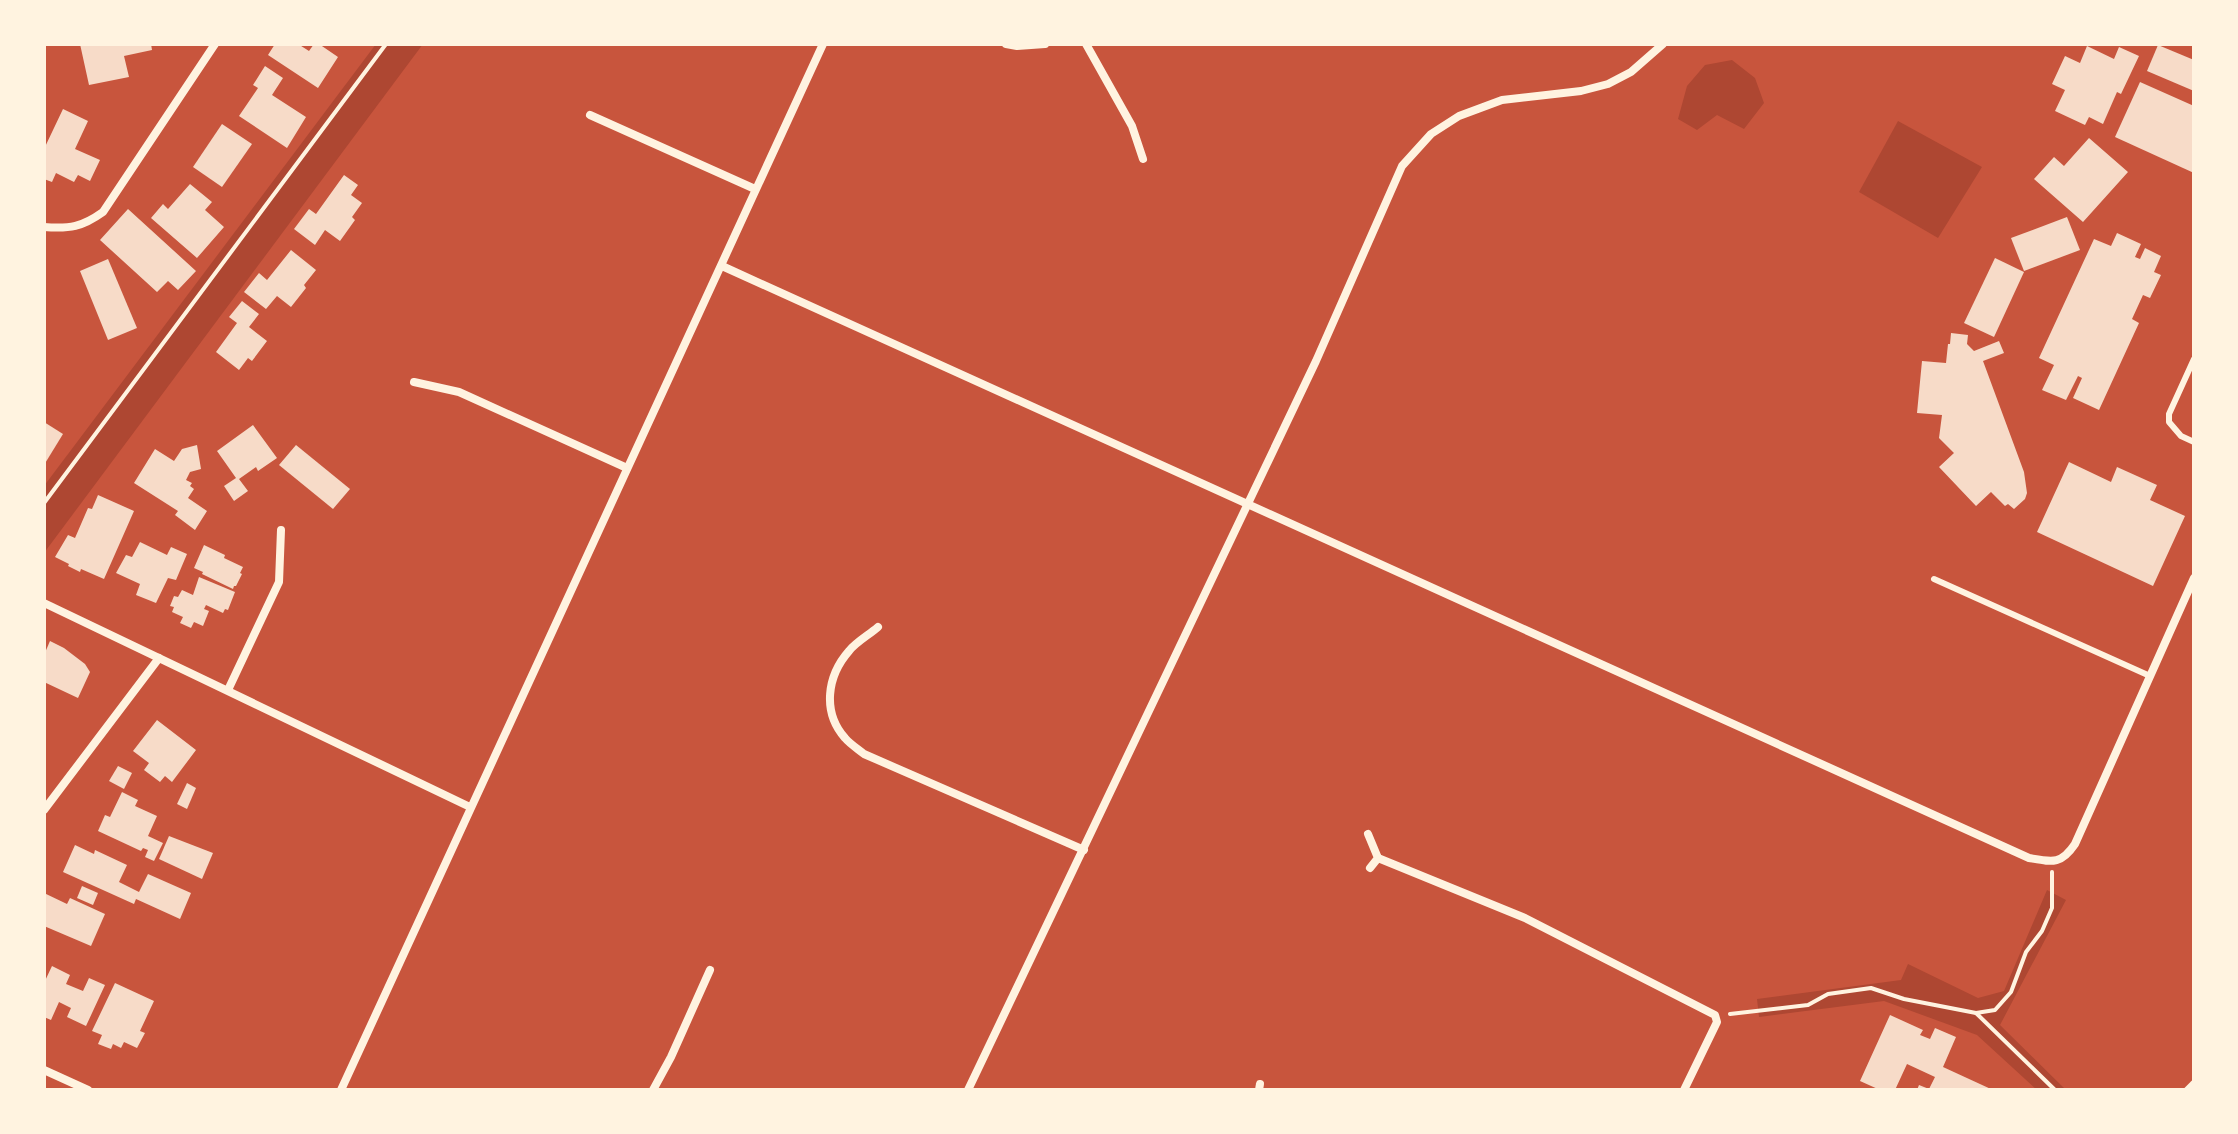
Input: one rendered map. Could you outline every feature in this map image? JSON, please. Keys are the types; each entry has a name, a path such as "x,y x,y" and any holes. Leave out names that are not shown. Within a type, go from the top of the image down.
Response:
{"street":[{"path":"44,227 65,229 87,223 103,212 215,44"},
{"path":"341,1090 823,44"},
{"path":"1006,44 1045,44"},
{"path":"1086,44 1132,126 1143,159"},
{"path":"968,1090 1316,361 1402,166 1431,134 1459,116 1502,100 1581,91 1608,84 1631,72 1663,44"},
{"path":"590,115 755,189"},
{"path":"722,266 2029,858 2052,862 2067,855 2075,844 2194,578"},
{"path":"414,382 459,392 627,468"},
{"path":"228,690 279,582 281,530"},
{"path":"44,603 470,807"},
{"path":"878,627 849,650 835,672 828,698 832,718 845,738 864,754 1084,850"},
{"path":"44,810 159,658"},
{"path":"1368,834 1378,858 1525,918 1715,1015 1717,1022 1684,1090"},
{"path":"1370,868 1378,858"},
{"path":"653,1090 710,970"},
{"path":"44,1070 88,1090"},
{"path":"2188,1090 2194,1084"}],"lane":[{"path":"2194,359 2169,414 2169,422 2181,436 2194,442"},
{"path":"1934,579 2150,676"}],"path":[{"path":"44,503 386,44"},
{"path":"1715,1015 1808,1005 1828,994 1871,988 1904,999 1976,1013 1995,1010 2011,992 2026,952 2042,931 2052,908 2052,862"},
{"path":"1976,1013 2055,1090"}],"shaded area":[{"path":"376,44 423,44 44,553 44,486"},
{"path":"1732,60 1755,78 1764,103 1744,129 1717,115 1697,130 1678,119 1687,86 1705,65"},
{"path":"1898,121 1982,167 1938,238 1859,192"},
{"path":"2047,890 2066,900 2000,1025 2066,1090 2037,1090 1977,1035 1884,1001 1759,1017 1757,999 1901,980 1908,964 1978,998 2004,991"}],"building":[{"path":"80,44 151,44 152,50 124,56 129,77 89,85"},
{"path":"275,44 298,44 309,51 314,44 319,44 338,57 318,88 268,55"},
{"path":"2158,45 2194,60 2194,91 2147,71"},
{"path":"2087,46 2114,59 2119,47 2139,56 2121,94 2117,92 2103,124 2089,117 2085,125 2055,111 2065,90 2052,84 2065,56 2080,63"},
{"path":"265,66 283,78 272,95 306,117 287,148 239,116 258,88 253,85"},
{"path":"2140,82 2194,106 2194,173 2115,137"},
{"path":"63,109 88,121 75,149 100,160 90,181 78,175 74,182 56,173 52,182 44,179 44,149"},
{"path":"222,124 252,144 222,187 193,167"},
{"path":"2089,138 2128,172 2083,222 2034,179 2054,157 2064,166"},
{"path":"344,175 358,185 351,195 362,203 352,217 355,220 340,241 325,230 315,245 294,229 309,209 316,214"},
{"path":"190,184 212,202 205,210 224,227 197,258 151,218 163,204 168,209"},
{"path":"128,209 196,271 178,290 168,281 157,292 100,240"},
{"path":"2067,217 2080,250 2024,271 2011,238"},
{"path":"2117,233 2141,244 2135,257 2140,259 2145,248 2161,256 2154,272 2161,275 2150,298 2143,295 2132,319 2139,323 2099,410 2073,398 2082,378 2078,376 2066,400 2042,390 2054,365 2039,358 2094,239 2111,246"},
{"path":"291,250 316,270 291,307 277,296 266,309 244,292 259,273 267,280"},
{"path":"1995,258 2024,272 1994,337 1964,323"},
{"path":"108,259 137,328 108,340 80,271"},
{"path":"242,301 259,314 249,327 267,341 252,361 248,358 239,370 216,352 237,323 229,317"},
{"path":"1951,333 1968,335 1967,344 1974,351 1999,341 2004,353 1983,361 2024,472 2027,493 2014,509 2008,504 2005,506 1991,492 1976,506 1939,467 1954,453 1939,438 1942,415 1917,413 1922,361 1946,363"},
{"path":"44,422 63,434 44,465"},
{"path":"253,425 277,458 239,479 248,491 234,501 224,486 236,478 217,451"},
{"path":"197,445 201,469 190,472 186,480 192,483 190,486 194,489 188,498 207,511 195,530 175,515 178,511 134,483 155,449 174,461 182,449"},
{"path":"296,445 350,489 333,509 279,465"},
{"path":"2069,462 2111,482 2117,467 2157,485 2150,500 2185,516 2153,586 2037,532"},
{"path":"98,495 134,511 104,579 81,569 80,572 55,557 68,535 75,538 88,508 92,509"},
{"path":"140,542 167,555 171,547 187,554 176,580 168,578 156,603 136,595 140,584 116,573 126,555 132,557"},
{"path":"204,545 243,567 233,589 194,568"},
{"path":"199,577 235,592 228,610 225,609 223,613 206,605 204,609 209,611 203,626 194,622 191,628 180,623 183,617 172,612 174,607 170,606 174,596 178,597 182,590 193,595"},
{"path":"50,641 85,664 90,672 78,698 44,682 44,655"},
{"path":"157,720 196,750 172,782 165,776 160,782 144,770 149,763 133,751"},
{"path":"118,766 132,773 124,789 109,781"},
{"path":"187,783 196,788 187,809 177,804"},
{"path":"122,792 138,800 135,806 157,816 148,836 163,843 154,861 145,857 148,850 143,848 141,851 98,831 105,815 110,817"},
{"path":"169,836 213,853 202,879 159,859"},
{"path":"75,845 94,854 95,850 127,865 119,882 139,892 148,874 191,893 180,919 136,899 134,904 63,872"},
{"path":"82,886 98,893 93,905 77,898"},
{"path":"44,893 67,904 70,898 105,914 91,946 44,926"},
{"path":"52,966 70,975 66,984 83,991 89,978 105,985 86,1026 67,1017 71,1008 59,1002 51,1020 44,1017 44,983"},
{"path":"115,983 154,1001 140,1031 145,1033 137,1048 124,1042 121,1048 113,1044 111,1049 98,1044 102,1035 92,1031"},
{"path":"1890,1015 1923,1030 1920,1035 1930,1039 1935,1028 1956,1037 1943,1067 1993,1090 1917,1090 1919,1085 1929,1089 1935,1077 1907,1064 1895,1090 1880,1090 1860,1081"}]}
